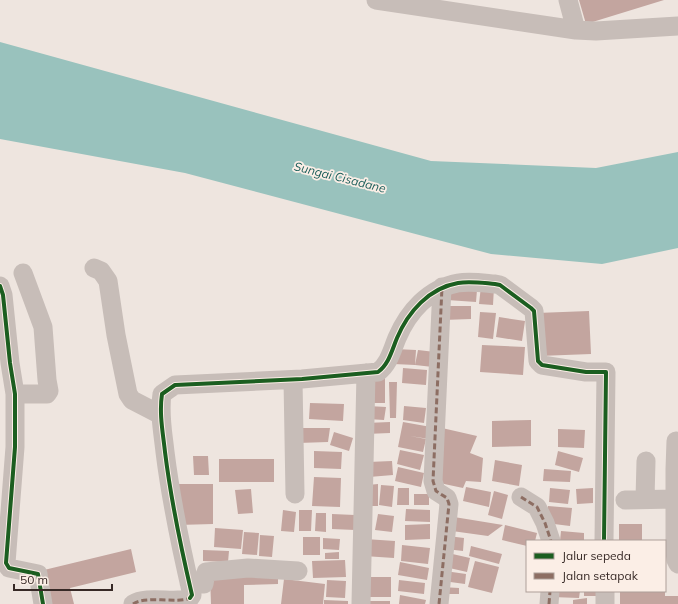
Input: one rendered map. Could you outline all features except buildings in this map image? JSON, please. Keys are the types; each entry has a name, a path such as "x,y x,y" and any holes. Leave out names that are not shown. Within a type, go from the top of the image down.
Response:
{"street":[{"path":"376,0 576,30 596,31 678,26"},
{"path":"568,0 576,30"},
{"path":"94,268 101,271 108,281 116,335 128,394 132,400 161,415"},
{"path":"15,394 47,394 49,391 43,326 23,273"},
{"path":"192,595 169,480 160,406 162,394 175,386 293,380 378,372 384,368 399,334 413,310 435,291 442,287 463,283 500,285 534,311 538,361 542,365 586,372 606,372 604,540"},
{"path":"0,286 4,295 10,363 15,394 15,447 6,563 9,568 38,574 43,604"},
{"path":"438,604 449,504 447,498 436,491 433,481 442,287"},
{"path":"361,604 366,373"},
{"path":"293,380 295,494"},
{"path":"676,441 677,469 675,499 677,555"},
{"path":"646,461 646,499"},
{"path":"521,497 537,507 545,523 551,540"},
{"path":"625,500 675,499"},
{"path":"133,604 136,602 159,600 184,600 204,584 206,572 248,568 298,571"},
{"path":"549,604 550,592"},
{"path":"605,592 605,604"}],"water":[{"name":"Sungai Cisadane","path":"0,42 431,161 596,168 678,152 678,248 602,264 491,254 185,173 0,139"}],"marked path":[{"path":"439,604 449,504 447,498 436,491 433,481 442,287"},
{"path":"521,497 537,507 545,523 551,540"},
{"path":"549,604 550,592"},
{"path":"133,604 146,600 184,600 190,598"}],"cycle path":[{"path":"190,598 192,595 167,470 161,416 162,394 175,385 302,379 378,372 388,361 397,338 413,310 438,290 458,283 476,282 500,285 531,308 534,311 538,361 542,365 586,372 606,372 604,540"},
{"path":"0,286 3,295 10,363 15,394 15,447 6,563 9,568 38,574 43,604"}]}
